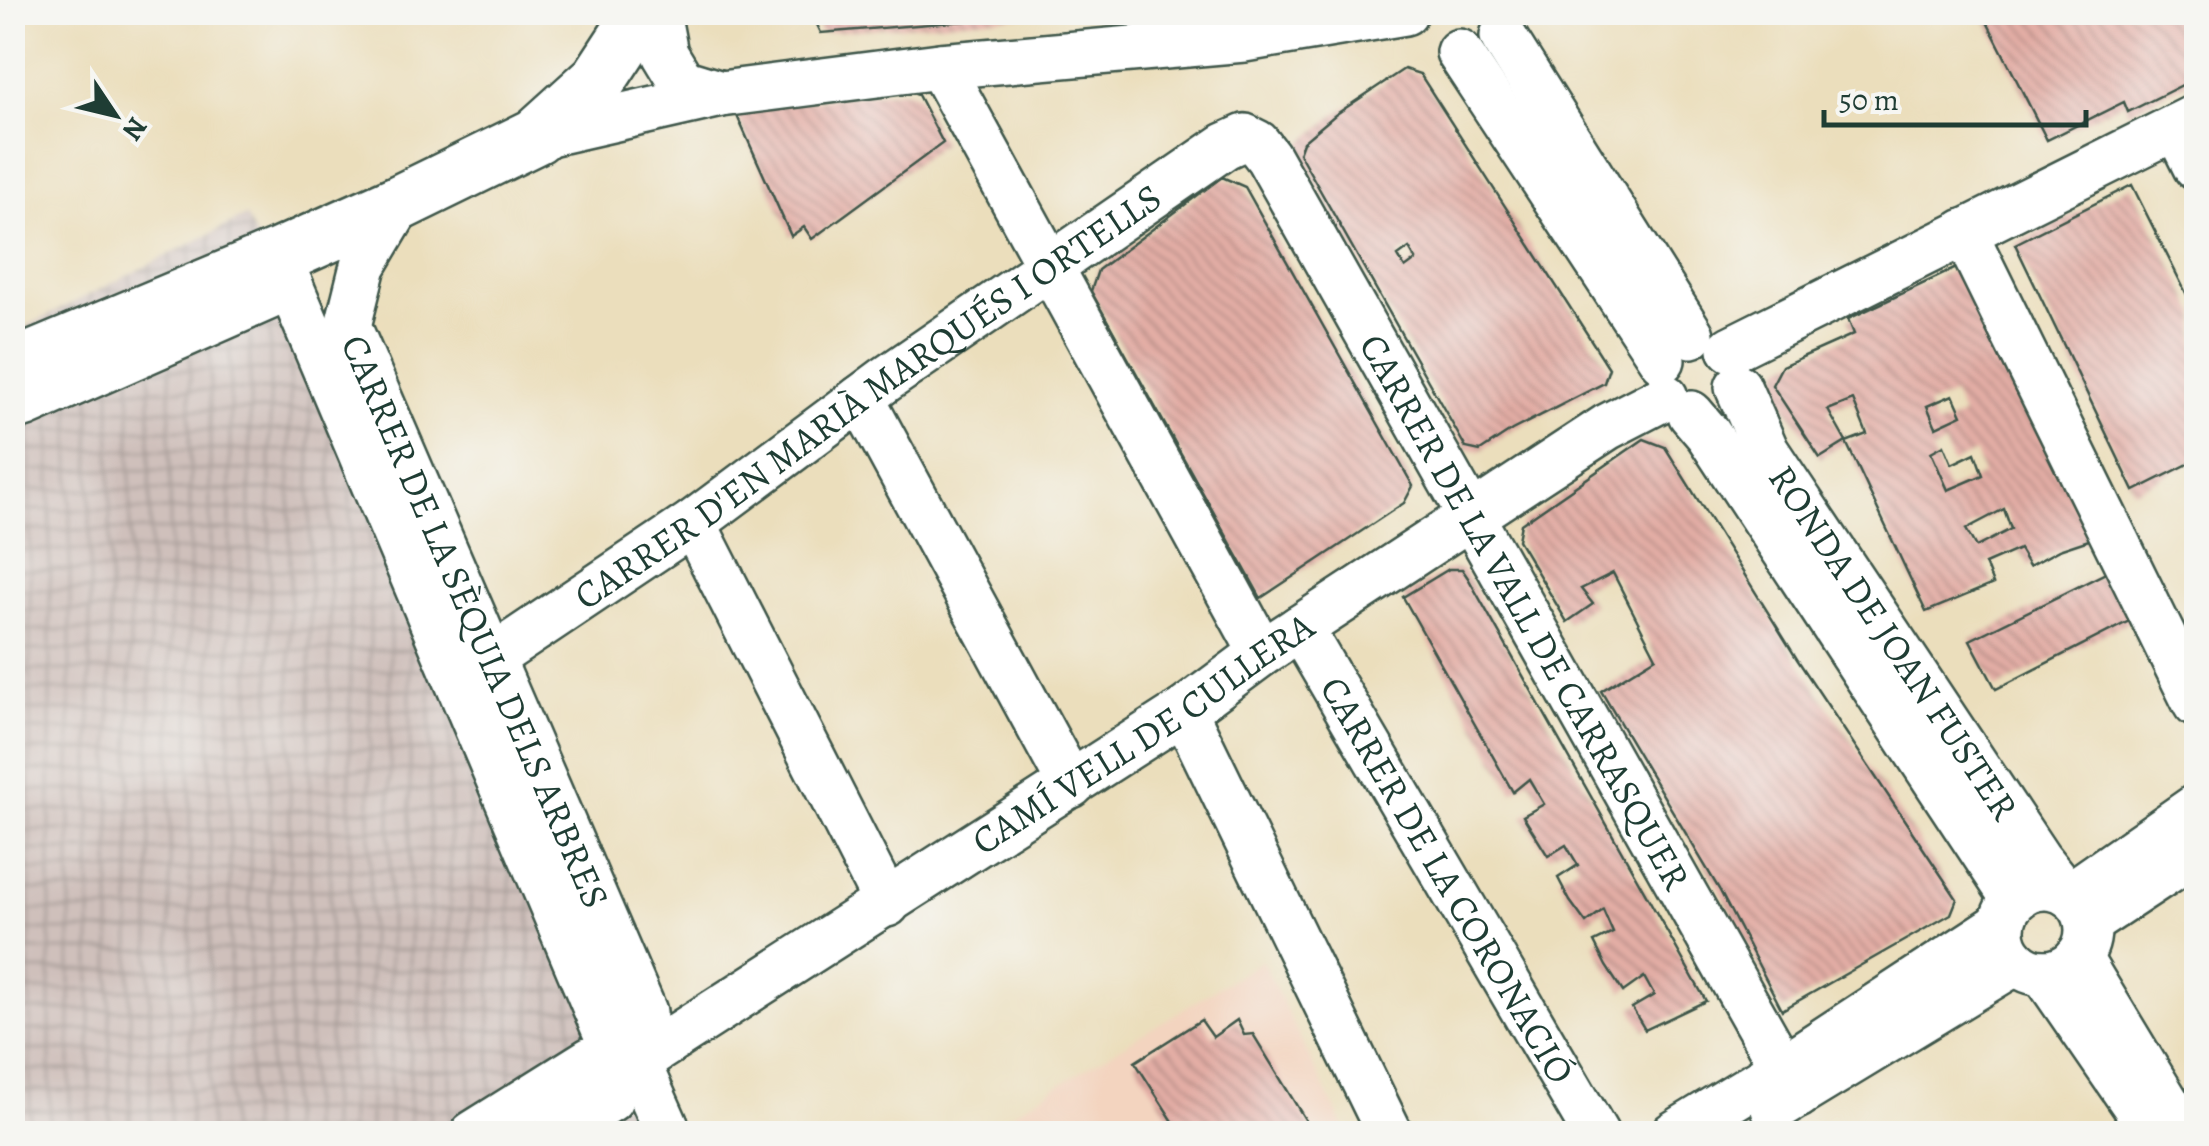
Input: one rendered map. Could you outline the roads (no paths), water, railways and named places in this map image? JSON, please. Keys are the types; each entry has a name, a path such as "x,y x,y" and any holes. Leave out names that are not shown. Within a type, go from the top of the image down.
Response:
{"highway":[{"path":"16,385 284,272 401,202 536,136 598,79 644,12"}],"street":[{"path":"657,12 665,54 701,88"},
{"path":"598,79 701,88 1244,39 1433,29 1485,50 1506,24"},
{"name":"RONDA DE JOAN FUSTER","path":"1506,24 1696,374 1708,434 2051,929 2186,1134"},
{"name":"RONDA DE JOAN FUSTER","path":"1433,29 1696,374"},
{"path":"940,66 1262,653"},
{"path":"536,136 701,88"},
{"path":"2186,122 2196,168"},
{"name":"CAMÍ VELL DE CULLERA","path":"554,1134 610,1099 629,1056 887,904 1184,711 1262,653 1607,427 1696,374 1964,232 2186,122"},
{"name":"CARRER D'EN MARIÀ MARQUÉS I ORTELLS","path":"490,659 693,523 1047,266 1244,137"},
{"name":"CARRER DE LA VALL DE CARRASQUER","path":"1244,137 1257,143 1268,157 1790,1082"},
{"name":"CARRER DE LA SÈQUIA DELS ARBRES","path":"401,202 363,266 348,326 644,1012 629,1056"},
{"path":"1964,232 2196,704"},
{"name":"CARRER DE LA SÈQUIA DELS ARBRES","path":"284,272 605,1030 629,1056 668,1134"},
{"path":"861,398 1070,785"},
{"path":"693,523 887,904"},
{"name":"CARRER DE LA CORONACIÓ","path":"1300,628 1596,1134"},
{"path":"1184,711 1390,1134"},
{"path":"2051,929 2196,807"},
{"path":"1674,1134 1790,1082 2051,929 2196,852"},
{"name":"RONDA DE JOAN FUSTER","path":"2051,929 2196,1104"},
{"name":"RONDA DE JOAN FUSTER","path":"2051,929 2155,1134"},
{"path":"472,1134 591,1060 629,1056"},
{"path":"1734,1134 1790,1082"}]}
